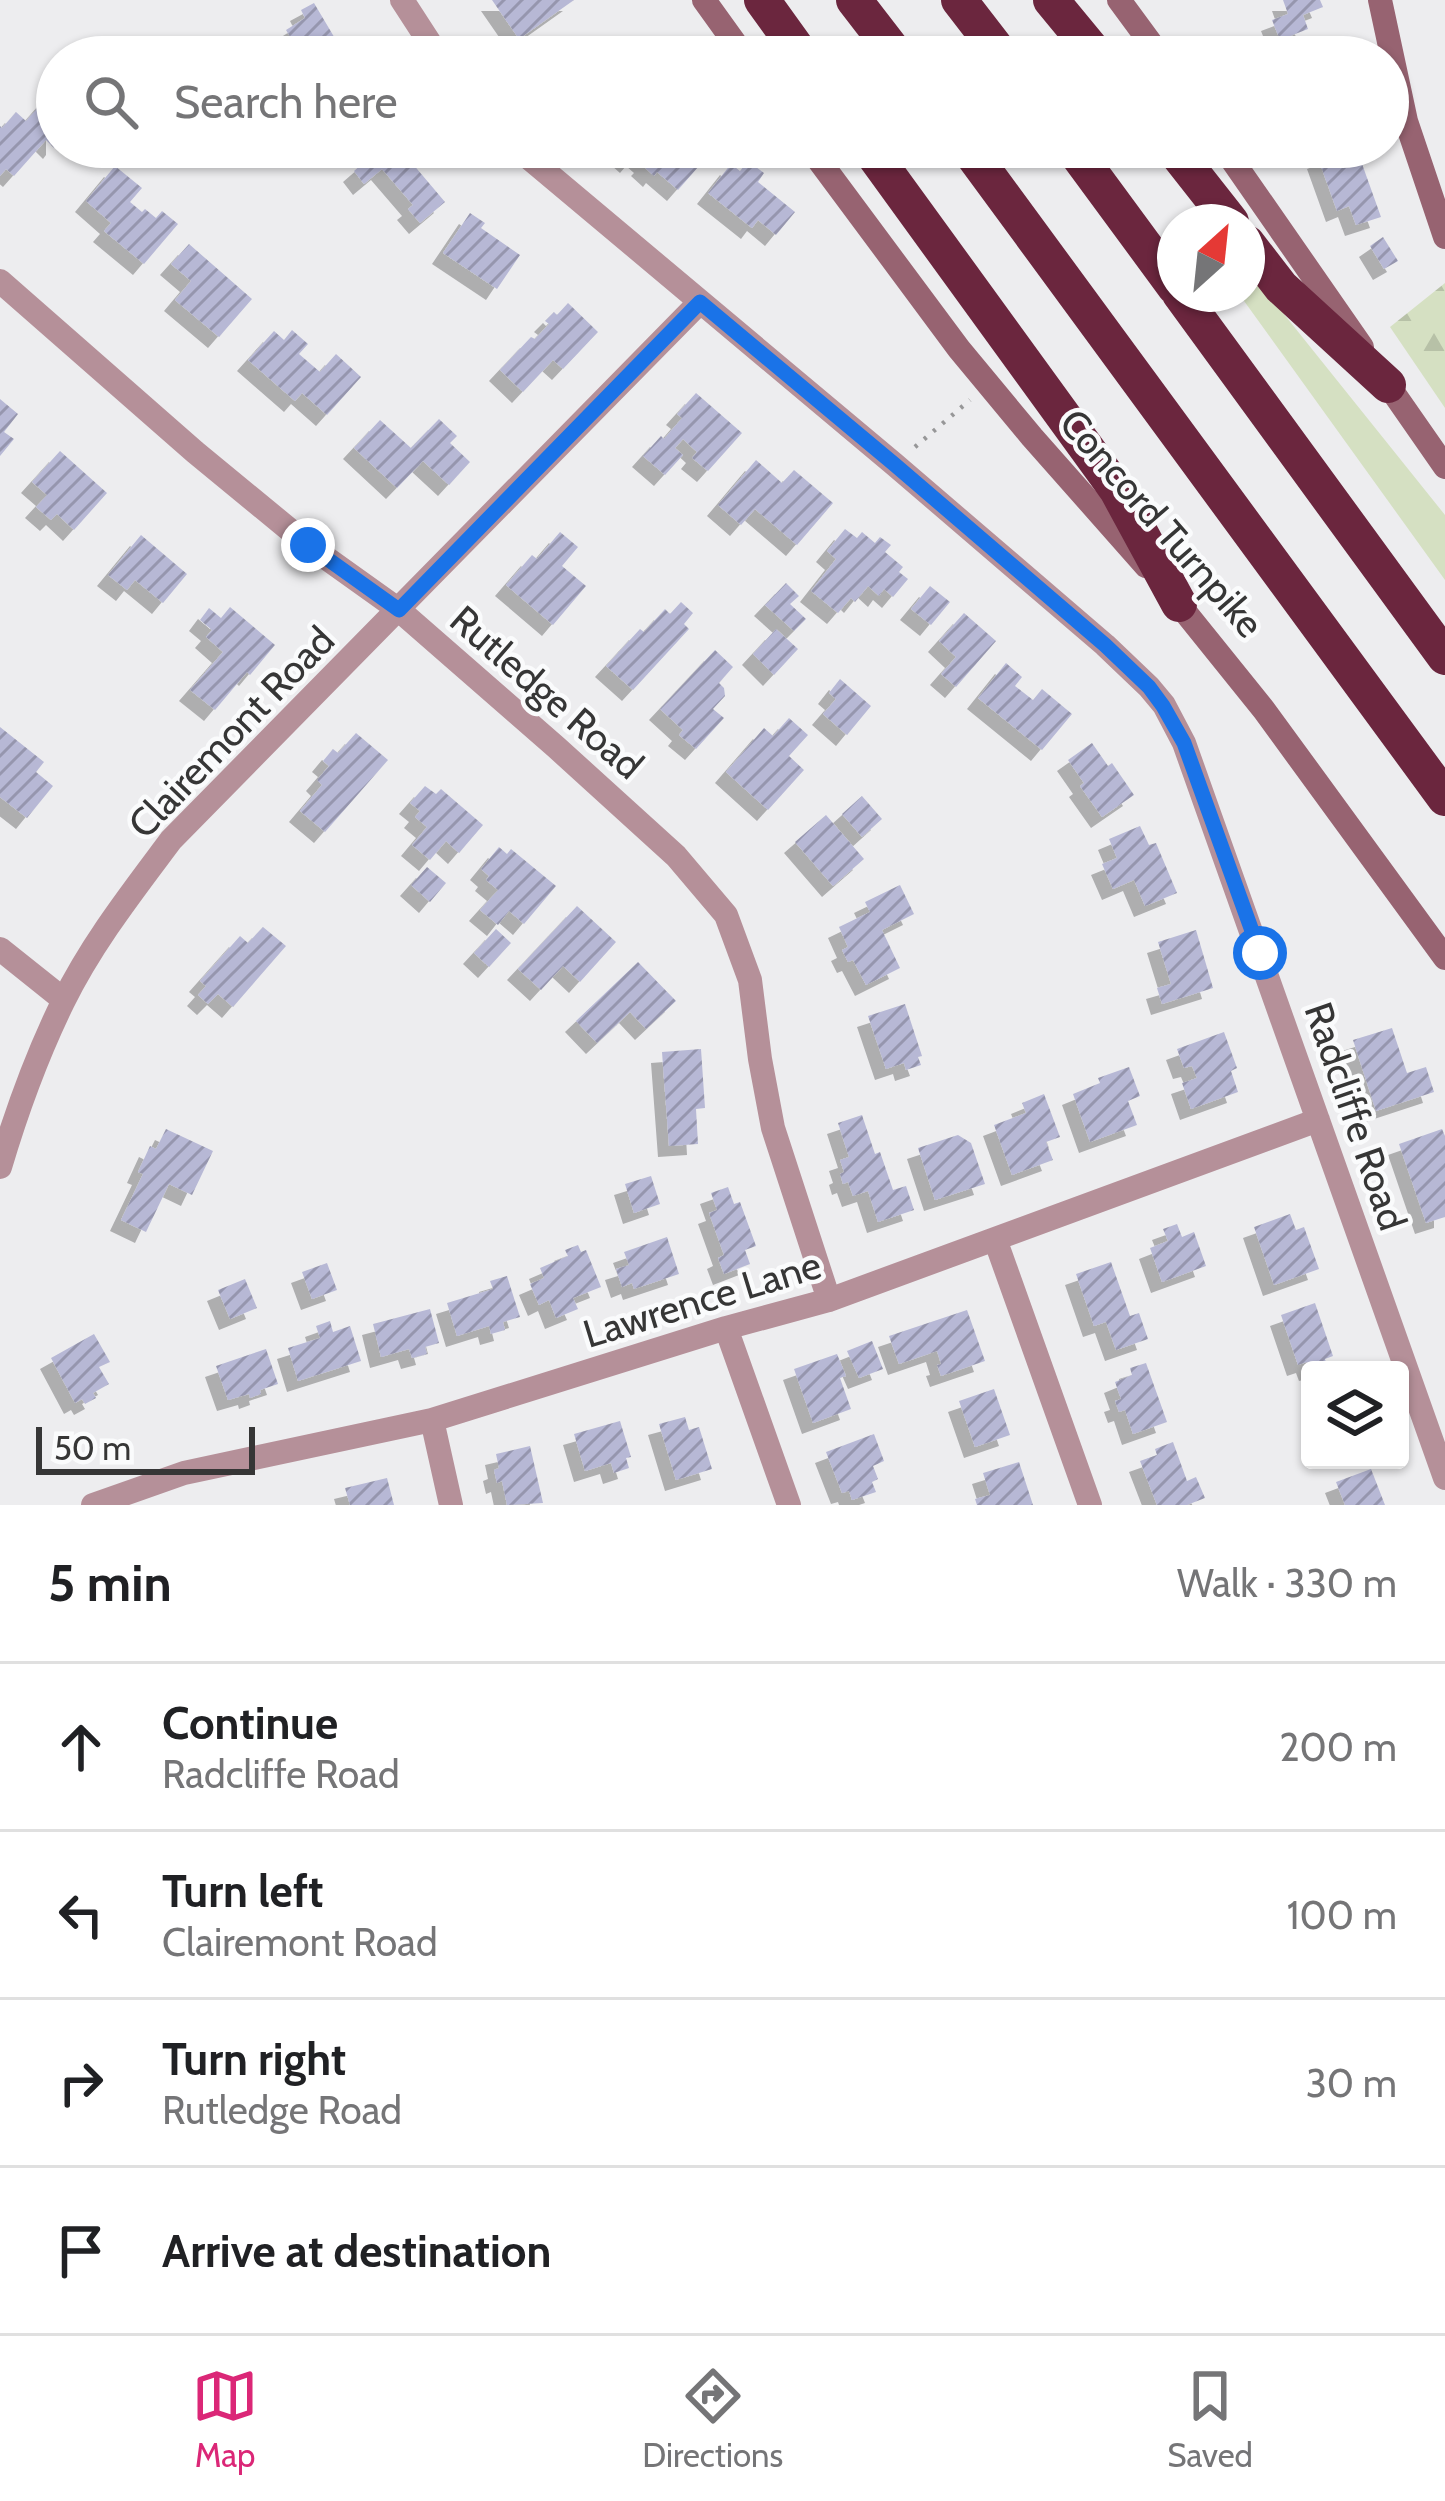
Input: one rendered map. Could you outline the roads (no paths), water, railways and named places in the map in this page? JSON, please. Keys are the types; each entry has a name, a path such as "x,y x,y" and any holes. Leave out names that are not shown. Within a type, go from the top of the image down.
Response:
{"highway":[{"path":"762,0 788,36"},
{"path":"854,0 882,36"},
{"path":"959,0 987,36"},
{"path":"1051,0 1081,36"},
{"path":"883,168 1117,490 1179,604"},
{"name":"Concord Turnpike","path":"983,168 1445,798"},
{"path":"1088,168 1157,262"},
{"path":"1189,168 1217,204"},
{"path":"1265,266 1281,287 1388,385"},
{"path":"1194,312 1445,657"}],"main road":[{"path":"704,0 730,36"},
{"path":"1119,0 1146,36"},
{"path":"1380,0 1388,36"},
{"path":"1409,130 1445,237"},
{"name":"Concord Turnpike","path":"825,168 959,349 1264,710 1445,958"},
{"path":"1238,168 1445,467"}],"street":[{"path":"402,0 425,36"},
{"name":"Radcliffe Road","path":"541,168 1105,645 1163,706 1184,743 1445,1478"},
{"name":"Rutledge Road","path":"0,281 195,452 308,545 399,610 676,856 726,915 750,980 773,1128 829,1300"},
{"name":"Clairemont Road","path":"0,1167 18,1105 64,1000 112,919 171,840 700,302"},
{"path":"0,949 64,1000"},
{"name":"Lawrence Lane","path":"93,1505 184,1473 432,1420 829,1300 1318,1120"},
{"path":"995,1239 1090,1505"},
{"path":"726,1328 789,1505"},
{"path":"432,1420 451,1505"}]}
